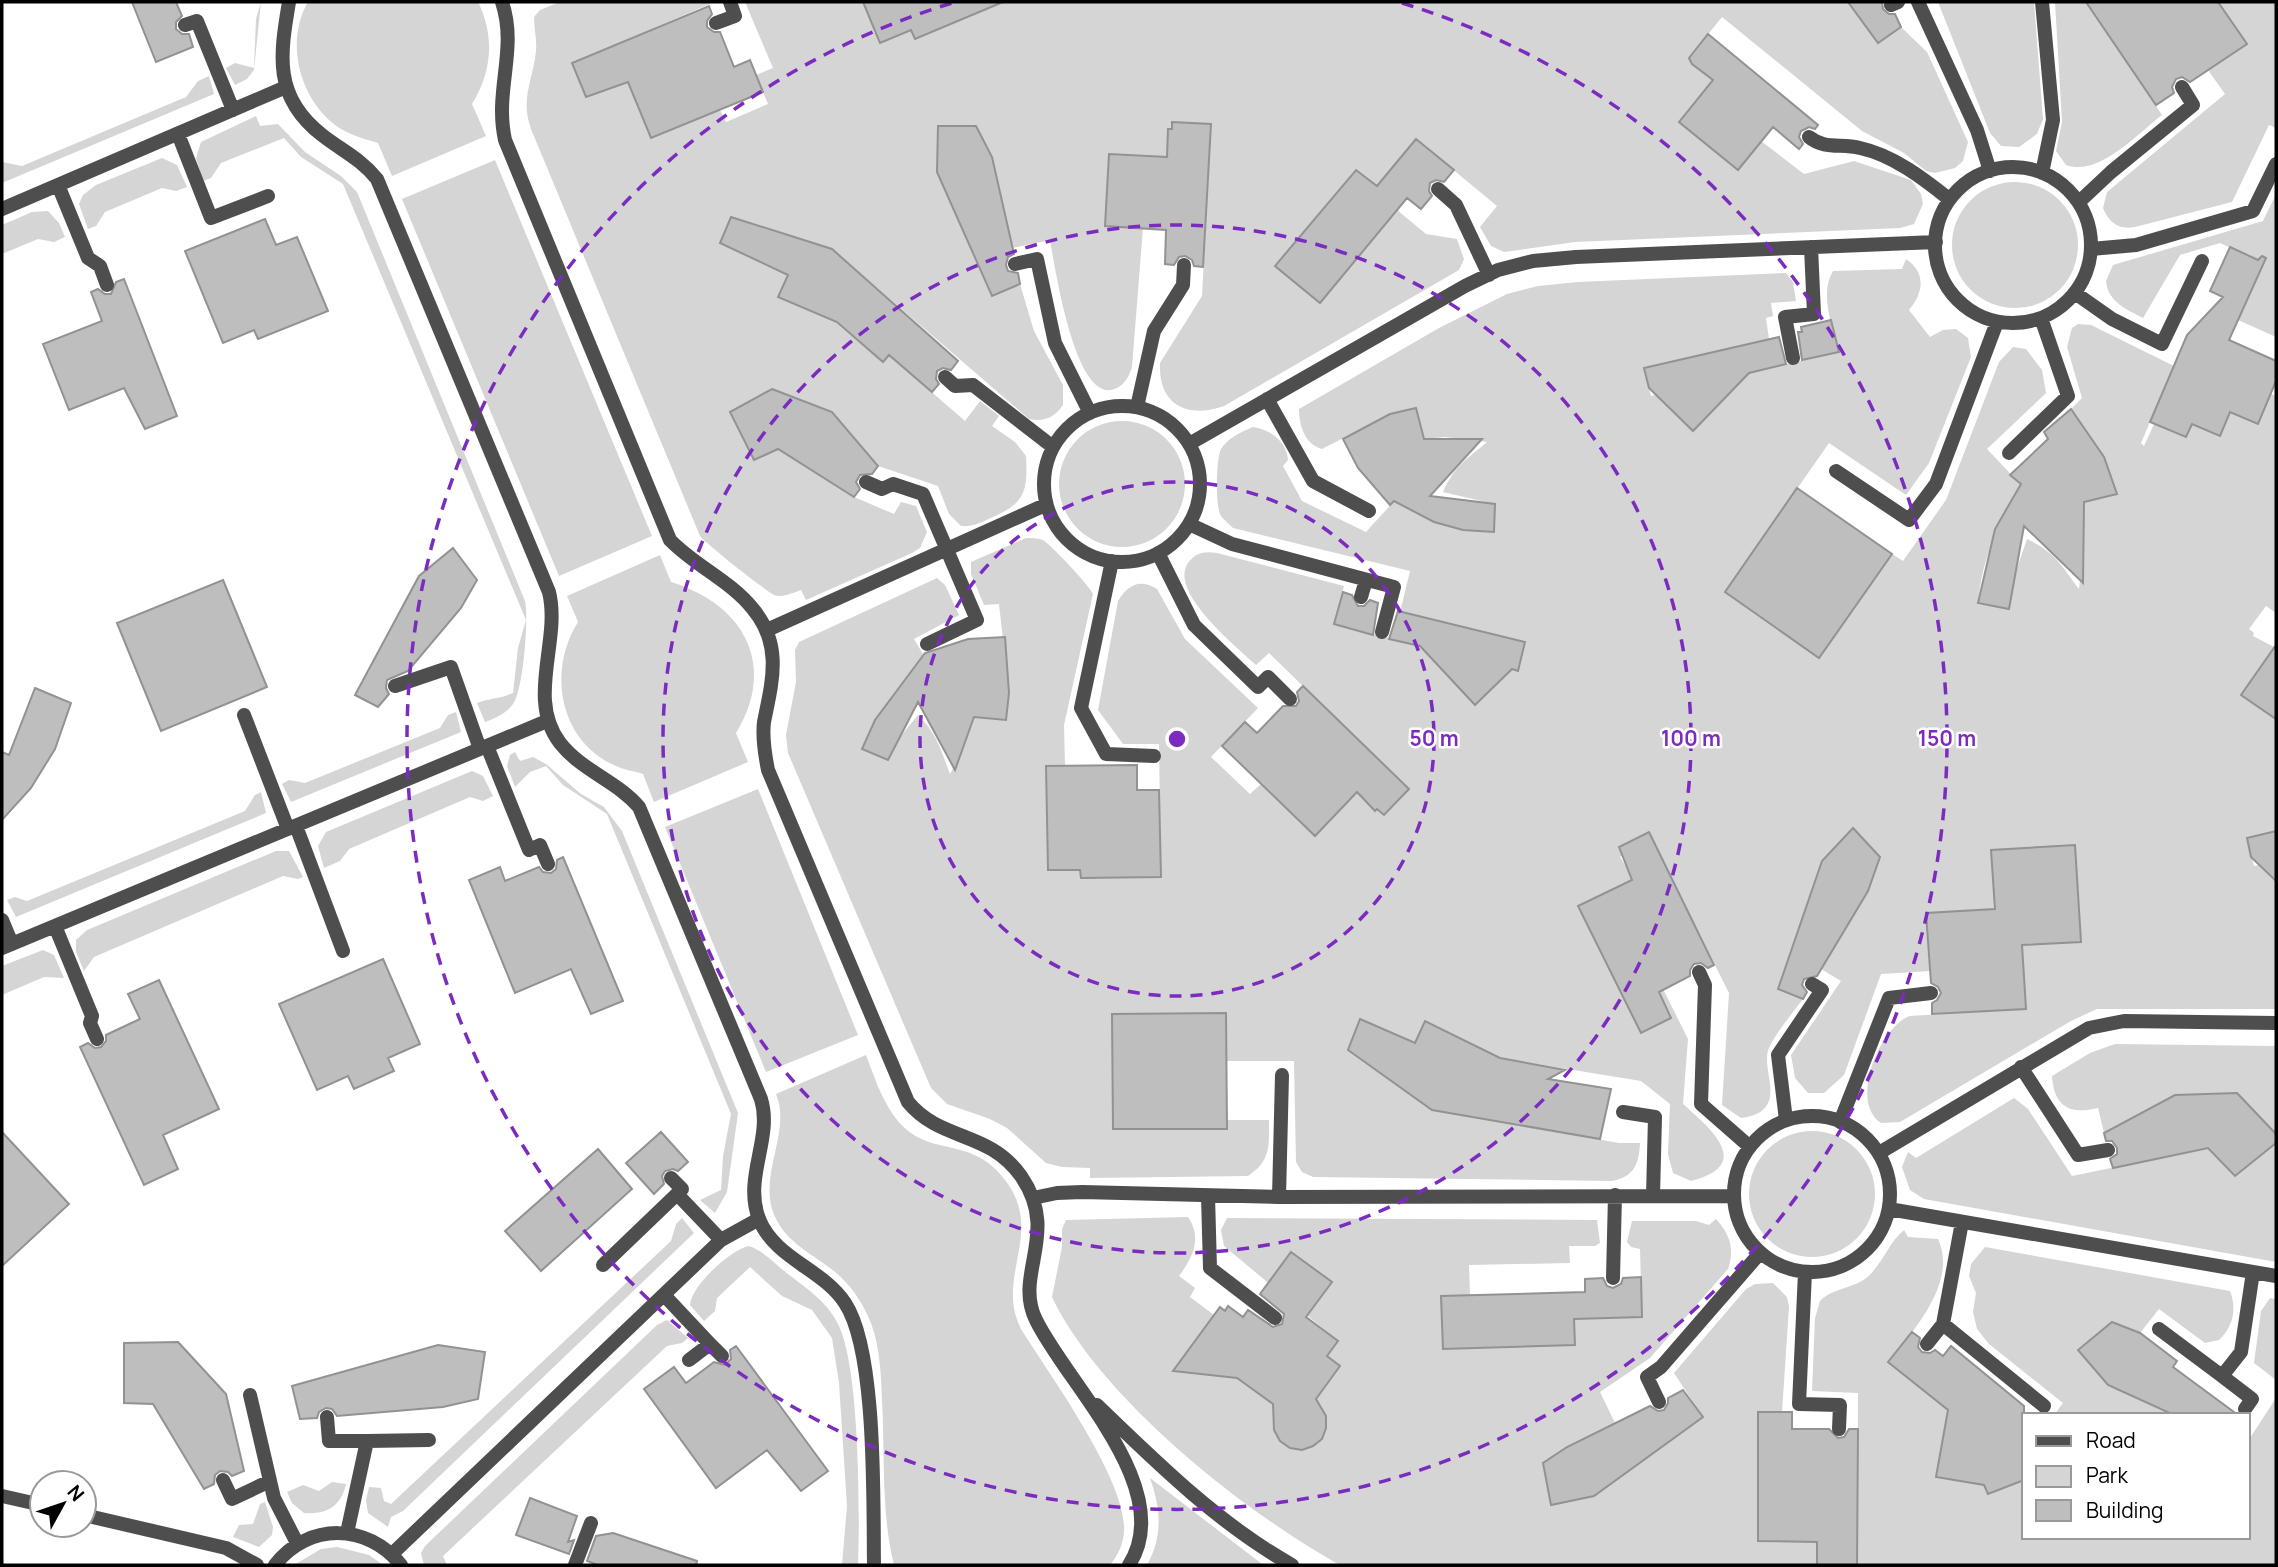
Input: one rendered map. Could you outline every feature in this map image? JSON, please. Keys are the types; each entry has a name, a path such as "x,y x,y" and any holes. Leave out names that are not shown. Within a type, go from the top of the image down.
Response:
{"street":[{"path":"289,2 280,59 286,87 299,111 320,134 357,157 377,179 538,566 553,610 544,690 547,721 571,754 629,796 639,807 764,1110 764,1132 754,1185 759,1219 784,1253 835,1291 845,1303 858,1331 866,1379 874,1565"},
{"path":"502,2 510,36 500,97 500,118 505,140 670,540 688,559 753,608 766,629 774,666 772,695 764,724 768,770 908,1102 933,1126 980,1140 993,1148 1021,1176 1033,1198 1038,1218 1038,1244 1028,1289 1030,1306 1036,1321 1083,1392 1129,1471 1142,1516 1142,1532 1129,1565"},
{"path":"716,23 735,16 730,2"},
{"path":"1918,2 1977,130 1990,171"},
{"path":"2042,2 2053,120 2042,173"},
{"path":"185,25 197,20 233,110"},
{"path":"2,209 286,87"},
{"path":"2079,202 2111,172 2193,105 2182,88"},
{"path":"178,134 211,218 268,196"},
{"path":"1809,137 1819,145 1861,148 1915,173 1950,199"},
{"path":"2091,249 2136,245 2253,211 2276,164"},
{"path":"2011,167 2042,173 2067,188 2079,202 2089,226 2091,249 2086,273 2075,293 2055,312 2016,324 1997,322 1968,308 1947,286 1938,268 1937,228 1950,199 1962,186 1990,171 2011,167"},
{"path":"58,185 88,258 100,267 107,285"},
{"path":"1438,189 1456,205 1489,275"},
{"path":"1189,444 1427,305 1489,275 1533,261 1936,242"},
{"path":"1793,358 1785,317 1815,319 1811,247"},
{"path":"1016,264 1037,259 1055,343 1090,413"},
{"path":"2075,293 2112,319 2162,344 2203,261"},
{"path":"1137,407 1154,331 1183,285 1184,265"},
{"path":"2009,453 2068,396 2040,318"},
{"path":"1836,471 1909,520 1936,484 1997,322"},
{"path":"944,377 955,386 974,385 1053,447"},
{"path":"1267,399 1312,481 1369,511"},
{"path":"1117,406 1137,407 1174,425 1189,444 1200,479 1199,500 1181,536 1158,553 1128,562 1087,555 1070,543 1057,528 1045,505 1045,469 1053,447 1063,433 1090,413 1117,406"},
{"path":"866,482 883,489 893,484 923,495 977,620 927,644"},
{"path":"766,629 1045,505"},
{"path":"1189,524 1232,544 1394,587 1382,632"},
{"path":"1158,553 1194,625 1258,687 1268,677 1290,699"},
{"path":"1112,561 1081,708 1106,754 1154,756"},
{"path":"1361,597 1366,579"},
{"path":"395,686 451,667 529,850 540,845 548,864"},
{"path":"244,715 343,951"},
{"path":"2,920 7,946 547,721"},
{"path":"55,926 92,1016 90,1023 97,1039"},
{"path":"1699,972 1705,985 1701,1104 1750,1147"},
{"path":"1786,1120 1778,1055 1822,990 1812,984"},
{"path":"1840,1122 1889,998 1931,993"},
{"path":"1878,1153 2089,1028 2112,1021 2276,1023"},
{"path":"2021,1067 2078,1156 2108,1150"},
{"path":"1279,1197 1282,1075"},
{"path":"1623,1112 1655,1117 1653,1196"},
{"path":"1807,1116 1840,1122 1863,1135 1878,1153 1890,1189 1889,1209 1882,1229 1871,1246 1856,1259 1837,1268 1805,1272 1777,1265 1760,1253 1738,1219 1734,1196 1735,1179 1750,1147 1768,1129 1786,1120 1807,1116"},
{"path":"603,1265 682,1189 671,1178"},
{"path":"1033,1198 1057,1193 1279,1197 1734,1196"},
{"path":"677,1194 721,1240"},
{"path":"1613,1278 1615,1195"},
{"path":"1208,1196 1210,1268 1275,1318"},
{"path":"1889,1209 2276,1276"},
{"path":"275,1565 298,1543 317,1535 347,1533 376,1542 397,1560 721,1240 759,1219"},
{"path":"1927,1343 1943,1324 1962,1222"},
{"path":"1659,1402 1647,1377 1661,1367 1760,1253"},
{"path":"1805,1272 1799,1404 1840,1405 1839,1429"},
{"path":"2222,1376 2241,1352 2253,1272"},
{"path":"664,1295 722,1356"},
{"path":"1943,1324 2044,1406"},
{"path":"2159,1329 2252,1399 2245,1409"},
{"path":"689,1360 710,1344"},
{"path":"1083,1392 1177,1479 1240,1530 1292,1565"},
{"path":"250,1395 274,1498 298,1543"},
{"path":"327,1417 329,1441 429,1440"},
{"path":"347,1533 367,1441"},
{"path":"223,1480 232,1499 270,1481"},
{"path":"2,1496 28,1502"},
{"path":"98,1518 226,1548 257,1565"},
{"path":"575,1565 591,1523"}],"green space":[{"path":"261,2 254,70 247,79 235,85 226,68 235,63 254,68 256,19"},
{"path":"308,2 478,2 487,28 489,54 484,79 472,104 486,136 392,176 378,143 334,125 310,95 303,80 297,48 301,17"},
{"path":"560,2 714,2 573,63 587,97 650,71 720,110 726,122 768,104 756,75 773,68 745,2 863,2 880,42 911,30 915,38 983,11 980,2 1848,2 1877,43 1901,27 1927,52 1968,142 1963,161 1955,168 1935,173 1926,171 1904,153 1862,131 1722,17 1689,58 1692,64 1737,97 1697,101 1679,122 1738,170 1761,141 1804,174 1854,161 1911,180 1921,194 1923,204 1914,224 1900,228 1575,242 1504,252 1491,246 1480,227 1497,206 1416,139 1378,188 1355,170 1276,266 1320,303 1397,210 1426,234 1457,239 1464,259 1459,270 1224,406 1199,411 1178,405 1170,398 1164,389 1160,363 1202,296 1211,124 1172,122 1172,129 1168,130 1169,186 1143,228 1132,367 1125,382 1111,390 1098,386 1087,373 1077,352 1068,327 1050,240 1012,248 976,127 938,126 937,172 991,296 1020,284 1034,331 1063,385 1063,405 1048,418 1029,419 832,249 731,217 720,243 788,275 779,297 837,322 889,355 965,421 980,401 999,416 992,426 1015,442 1026,456 1025,487 1018,501 1004,512 985,521 961,526 949,514 938,486 878,466 832,412 773,389 754,460 778,449 854,497 894,514 901,502 916,506 927,532 920,548 912,553 806,600 801,590 784,596 774,595 700,536 531,129 527,99 536,51 534,17 540,10"},
{"path":"1938,2 2034,2 2043,119 2037,134 2019,147 2001,146 1990,133"},
{"path":"2055,2 2103,2 2092,10 2162,115 2117,152 2091,165 2066,165 2056,151 2062,122"},
{"path":"2218,2 2276,2 2276,128 2269,125 2232,202 2135,227 2119,226 2108,218 2103,208 2107,192 2225,94 2208,70 2246,43"},
{"path":"209,76 214,94 2,183 2,162 22,166 186,97 198,81"},
{"path":"256,116 260,126 278,124 305,152 341,176 357,192 525,601 526,620 343,184 301,157 284,138 221,163 211,178 203,181 196,158 201,142"},
{"path":"162,158 177,165 187,187 176,191 162,188 105,212 96,226 88,229 79,204 83,195 96,185"},
{"path":"495,160 652,536 559,576 402,199"},
{"path":"2015,182 2039,187 2059,201 2073,221 2078,245 2073,269 2059,289 2039,303 2015,308 1991,303 1971,289 1957,269 1952,245 1957,221 1971,201 1991,187"},
{"path":"2276,194 2276,337 2238,320 2264,263 2220,243 2180,255 2143,318 2119,304 2110,294 2106,281 2113,265 2263,221"},
{"path":"48,211 59,223 65,237 54,242 38,239 2,254 2,225 32,212"},
{"path":"1906,259 1917,271 1921,284 1909,310 1930,337 1943,330 1956,329 1968,338 1971,357 1929,463 1906,495 1829,443 1725,592 1819,658 1892,554 1903,561 1946,500 1999,362 2013,347 2026,349 2042,370 2046,393 1987,449 2022,486 1987,556 1978,604 2009,608 2017,568 2027,539 2051,555 2079,589 2084,544 2079,503 2117,494 2104,457 2071,409 2082,398 2067,347 2072,328 2078,324 2091,325 2174,366 2141,443 2144,446 2154,424 2186,437 2192,424 2220,436 2230,412 2258,424 2271,394 2276,396 2276,613 2266,606 2249,629 2254,633 2253,636 2276,648 2276,680 2259,669 2241,695 2276,719 2276,831 2247,838 2254,866 2276,861 2276,872 2272,877 2276,881 2276,1009 2097,1009 2071,1021 1900,1122 1881,1123 1872,1113 1868,1099 1868,1082 1879,1048 1899,1022 1910,1016 2025,1009 2022,945 2080,942 2075,845 1992,850 1995,909 1927,913 1930,971 1881,974 1844,1075 1824,1093 1808,1093 1795,1078 1791,1055 1841,981 1821,969 1868,891 1880,857 1853,829 1822,861 1778,989 1803,999 1769,1048 1767,1057 1770,1099 1756,1114 1741,1118 1722,1105 1729,993 1648,832 1619,847 1623,855 1620,857 1625,865 1627,864 1649,908 1578,907 1641,1032 1671,1017 1645,964 1657,977 1688,1039 1683,1104 1714,1135 1724,1156 1721,1166 1710,1174 1691,1181 1673,1173 1668,1154 1670,1104 1641,1081 1500,1058 1425,1022 1415,1043 1360,1019 1348,1050 1432,1110 1619,1143 1640,1143 1634,1168 1626,1176 1612,1181 1313,1177 1302,1172 1296,1162 1294,1061 1226,1061 1225,1013 1112,1014 1113,1129 1226,1129 1227,1120 1269,1120 1265,1159 1248,1176 1090,1178 1090,1168 1062,1167 1046,1163 1007,1128 947,1104 931,1088 788,753 786,735 796,682 795,650 799,642 937,578 945,585 959,615 914,639 930,666 862,749 888,759 900,737 918,715 934,736 950,774 960,755 972,717 1006,720 1009,693 999,604 984,605 971,574 971,562 1026,538 1043,540 1070,566 1093,594 1064,725 1065,766 1046,766 1048,870 1080,870 1081,878 1161,876 1159,744 1123,744 1098,710 1118,601 1130,587 1140,584 1157,589 1185,639 1258,708 1211,757 1250,794 1261,784 1334,768 1374,810 1377,809 1384,815 1409,789 1269,653 1256,665 1207,618 1188,589 1184,575 1191,559 1201,553 1217,553 1344,586 1334,624 1420,646 1475,704 1500,681 1482,661 1517,670 1400,612 1410,571 1233,528 1221,516 1218,503 1218,462 1224,445 1253,427 1271,434 1281,442 1287,453 1288,460 1283,466 1302,501 1366,532 1396,499 1443,523 1494,532 1494,504 1443,492 1457,469 1487,442 1445,437 1424,439 1416,408 1390,414 1322,449 1311,443 1304,434 1299,409 1439,328 1507,294 1538,286 1578,282 1786,273 1793,282 1796,301 1771,303 1773,316 1766,318 1769,339 1644,368 1651,396 1687,388 1669,407 1693,431 1749,373 1838,352 1827,300 1833,271 1902,269"},
{"path":"1122,421 1146,426 1167,439 1180,460 1185,484 1180,508 1167,529 1146,542 1122,547 1098,542 1077,529 1064,508 1059,484 1064,460 1077,439 1098,426"},
{"path":"660,555 671,582 696,592 717,605 734,621 746,640 753,661 754,683 748,708 736,733 748,762 654,802 643,774 616,766 597,755 582,740 571,723 561,683 568,641 578,622 567,596"},
{"path":"526,620 517,697 507,710 485,722 477,703 513,693 518,648"},
{"path":"456,712 461,732 291,802 282,784 289,780 305,783 440,728 448,715"},
{"path":"515,752 520,761 533,757 546,764 581,794 604,807 622,831 738,1113 727,1192 715,1213 700,1200 721,1190 723,1156 731,1114 607,814 563,785 546,766 530,772 515,787 507,766 510,755"},
{"path":"472,771 483,776 493,796 483,801 470,797 349,849 340,861 324,868 318,846 326,832"},
{"path":"758,789 858,1035 766,1072 665,827"},
{"path":"261,792 266,813 16,917 7,900 15,897 27,901 245,811 255,795"},
{"path":"276,851 289,851 303,877 298,879 283,876 94,957 84,971 76,952 76,940 87,930"},
{"path":"43,950 54,955 64,978 44,977 2,995 2,966"},
{"path":"2115,1044 2276,1046 2276,1134 2237,1093 2104,1133 2098,1108 2079,1110 2065,1106 2056,1095 2052,1076 2090,1053"},
{"path":"866,1055 887,1105 907,1130 931,1143 983,1159 996,1169 1008,1184 1018,1203 1021,1239 1013,1292 1014,1310 1021,1329 1067,1400 1114,1486 1122,1511 1124,1532 1120,1550 1110,1565 894,1565 885,1504 880,1371 871,1323 846,1282 783,1230 772,1209 770,1194 780,1122 776,1094"},
{"path":"2014,1098 2028,1109 2072,1176 2208,1148 2235,1176 2276,1143 2276,1262 1924,1199 1910,1190 1902,1167 1908,1152 1916,1158"},
{"path":"1812,1131 1836,1136 1857,1149 1870,1170 1875,1194 1870,1218 1857,1239 1836,1252 1812,1257 1788,1252 1767,1239 1754,1218 1749,1194 1754,1170 1767,1149 1788,1136"},
{"path":"1188,1217 1195,1233 1194,1248 1179,1276 1195,1288 1190,1297 1214,1315 1275,1380 1263,1396 1278,1408 1274,1427 1279,1440 1290,1447 1304,1448 1316,1444 1324,1434 1324,1420 1314,1401 1340,1367 1327,1356 1338,1341 1224,1246 1221,1230 1227,1218 1597,1220 1600,1243 1595,1246 1569,1246 1570,1263 1469,1265 1470,1295 1441,1296 1444,1349 1574,1345 1574,1316 1642,1317 1640,1249 1631,1247 1627,1242 1632,1221 1696,1221 1709,1225 1716,1219 1730,1242 1728,1269 1650,1358 1600,1392 1615,1423 1543,1463 1551,1505 1594,1496 1703,1417 1674,1373 1746,1289 1755,1284 1773,1283 1787,1297 1789,1307 1782,1412 1758,1413 1758,1541 1791,1541 1820,1508 1817,1565 1340,1565 1261,1515 1178,1449 1104,1374 1074,1335 1052,1297 1062,1247 1062,1229 1066,1220"},
{"path":"682,1218 694,1233 403,1511 391,1517 388,1527 368,1513 366,1500 369,1487 381,1488 384,1501 391,1504 671,1241 676,1224"},
{"path":"1904,1230 1908,1237 1938,1239 1943,1255 1938,1288 1930,1304 1889,1361 1948,1410 1936,1477 1974,1483 1977,1465 1988,1494 2022,1482 2022,1539 2250,1539 2250,1438 2276,1398 2276,1565 1857,1565 1858,1393 1812,1391 1815,1318 1820,1301 1830,1293 1865,1279"},
{"path":"749,1246 765,1254 821,1301 837,1322 845,1342 857,1439 858,1565 842,1565 847,1506 839,1383 832,1338 812,1310 782,1296 750,1267 717,1298 715,1311 704,1321 690,1305 697,1288 713,1269 732,1254"},
{"path":"1985,1247 2230,1291 2232,1317 2228,1329 2219,1340 2205,1343 2159,1309 2140,1333 2173,1413 2056,1413 2063,1403 1989,1344 1977,1329 1973,1312 1976,1293 1969,1276 1971,1264"},
{"path":"2270,1298 2276,1299 2276,1380 2254,1363 2261,1311"},
{"path":"667,1320 688,1338 682,1343 667,1346 443,1556 447,1565 424,1565 421,1553 425,1546 657,1325"},
{"path":"1150,1478 1262,1564 1147,1565 1156,1544 1159,1522"},
{"path":"332,1482 346,1484 341,1498 326,1511 304,1513 292,1503 287,1492 303,1485 319,1491"},
{"path":"265,1502 273,1527 272,1535 259,1547 233,1537 239,1525 253,1524 260,1504"},
{"path":"337,1547 369,1555 383,1565 294,1565 321,1549"}],"building":[{"path":"132,2 176,2 182,16 176,22 176,29 182,34 189,34 193,47 156,62"},
{"path":"863,2 1003,2 915,39 911,30 880,43"},
{"path":"1848,2 1882,2 1883,9 1889,14 1895,14 1901,27 1878,43"},
{"path":"2086,2 2218,2 2247,44 2190,82 2182,77 2176,79 2172,87 2174,93 2156,105"},
{"path":"709,6 712,14 707,21 707,27 714,32 720,32 734,67 750,60 763,92 651,138 628,82 586,97 572,63"},
{"path":"1708,34 1818,125 1815,129 1809,127 1801,131 1799,137 1803,144 1799,149 1773,127 1738,170 1679,122 1713,80 1692,64 1689,58"},
{"path":"1172,122 1211,124 1203,267 1194,266 1192,260 1185,256 1179,257 1174,265 1165,264 1166,230 1105,226 1109,154 1167,157 1168,129 1172,129"},
{"path":"938,126 976,126 992,157 1014,254 1008,257 1006,265 1008,271 1018,273 1020,284 992,296 937,172"},
{"path":"1416,139 1454,170 1444,182 1436,180 1430,183 1429,191 1432,196 1421,209 1407,198 1320,303 1275,266 1356,170 1377,186"},
{"path":"731,217 832,249 958,361 951,370 943,368 937,371 936,379 939,384 932,392 889,355 883,362 837,322 778,297 788,275 720,243"},
{"path":"265,219 276,245 297,237 328,311 258,339 254,330 223,343 185,251"},
{"path":"2230,247 2258,260 2262,256 2266,258 2229,340 2276,361 2276,381 2258,424 2230,412 2220,436 2192,424 2186,437 2150,422 2187,335 2223,297 2210,291"},
{"path":"124,279 177,416 145,429 124,388 69,410 43,344 102,321 91,292 98,289 105,294 111,294 116,282"},
{"path":"1831,320 1839,352 1802,360 1798,332 1802,332 1801,327"},
{"path":"1779,337 1786,364 1749,373 1693,431 1649,388 1644,368"},
{"path":"772,389 832,412 878,466 872,474 860,475 856,482 860,489 854,497 778,449 754,460 730,412"},
{"path":"1416,408 1424,439 1482,439 1430,496 1495,504 1494,532 1463,530 1434,522 1394,501 1390,505 1358,468 1343,439 1390,414"},
{"path":"2071,409 2104,457 2117,494 2084,502 2083,583 2024,526 2009,609 1978,603 1995,529 2021,484 2010,475 2048,439 2044,432"},
{"path":"1797,488 1892,554 1819,658 1725,592"},
{"path":"453,548 477,580 461,608 408,671 387,680 386,688 389,694 378,707 355,695 419,576"},
{"path":"223,580 267,687 161,731 117,623"},
{"path":"1343,592 1352,595 1358,606 1364,606 1370,600 1378,603 1373,635 1334,624"},
{"path":"1398,611 1525,642 1518,671 1512,669 1475,705 1420,646 1389,639"},
{"path":"1005,637 1009,693 1006,720 974,717 955,770 918,702 888,760 862,749 875,720 925,653 968,639"},
{"path":"2276,645 2276,719 2241,695"},
{"path":"1303,686 1409,789 1384,815 1377,809 1375,811 1357,792 1315,836 1222,746 1245,722 1257,733 1283,706 1296,706 1299,701 1297,692"},
{"path":"35,688 71,703 55,749 31,788 2,820 2,752 9,755"},
{"path":"1137,765 1137,790 1159,790 1161,877 1081,878 1080,870 1048,870 1046,766"},
{"path":"1853,828 1880,857 1868,891 1817,976 1804,979 1802,985 1807,992 1803,999 1778,989 1822,861"},
{"path":"2276,831 2276,881 2251,857 2247,838"},
{"path":"1649,832 1714,965 1708,968 1701,963 1694,964 1690,976 1659,992 1671,1018 1641,1033 1578,906 1632,880 1619,847"},
{"path":"2075,845 2081,942 2022,945 2026,1009 1932,1014 1932,1003 1941,993 1938,987 1931,983 1926,913 1995,909 1991,850"},
{"path":"563,857 623,1001 591,1014 571,969 515,993 469,880 500,867 505,881 539,867 543,872 551,873 556,869 557,860"},
{"path":"383,959 420,1044 388,1058 394,1071 354,1089 348,1076 317,1090 279,1004"},
{"path":"159,980 219,1109 163,1135 178,1169 144,1185 80,1047 88,1043 95,1048 101,1047 106,1041 106,1035 140,1019 128,994"},
{"path":"1226,1013 1227,1129 1113,1129 1112,1014"},
{"path":"1360,1019 1415,1043 1425,1021 1500,1058 1565,1070 1548,1079 1611,1089 1600,1139 1432,1110 1348,1050"},
{"path":"2237,1093 2276,1134 2276,1143 2235,1176 2208,1148 2113,1168 2110,1159 2117,1154 2117,1148 2112,1141 2106,1141 2104,1133 2175,1095"},
{"path":"2,1132 69,1204 2,1266"},
{"path":"661,1132 688,1162 678,1171 665,1171 662,1176 664,1184 654,1194 626,1163"},
{"path":"598,1149 632,1189 541,1271 505,1231"},
{"path":"1291,1252 1332,1282 1306,1317 1338,1341 1327,1356 1340,1366 1316,1399 1326,1416 1322,1439 1302,1450 1290,1448 1280,1441 1274,1430 1273,1404 1237,1378 1173,1371 1220,1307 1225,1311 1228,1306 1243,1317 1248,1310 1273,1327 1282,1324 1284,1314 1260,1294"},
{"path":"1641,1277 1642,1317 1574,1319 1575,1345 1443,1349 1441,1296 1585,1292 1585,1279 1603,1278 1607,1286 1613,1288 1621,1284 1623,1278"},
{"path":"2112,1322 2140,1333 2177,1361 2173,1367 2235,1413 2170,1413 2108,1385 2078,1350"},
{"path":"1912,1332 1920,1338 1918,1347 1922,1352 1930,1353 1935,1350 1943,1356 1951,1346 2024,1406 2022,1481 1988,1494 1984,1485 1936,1477 1948,1410 1888,1362"},
{"path":"178,1342 226,1394 244,1471 232,1476 228,1472 220,1471 215,1475 214,1484 204,1489 153,1404 124,1403 124,1343"},
{"path":"438,1345 485,1352 478,1399 443,1407 337,1416 332,1409 326,1408 319,1412 317,1418 300,1419 292,1386"},
{"path":"736,1346 828,1471 801,1491 767,1450 716,1488 644,1389 674,1367 686,1383 714,1362 725,1365 731,1359 730,1350"},
{"path":"1683,1390 1703,1417 1594,1496 1551,1505 1543,1463 1567,1447 1650,1406 1658,1411 1664,1410 1668,1398"},
{"path":"1758,1412 1792,1412 1792,1429 1829,1429 1838,1438 1844,1437 1849,1429 1858,1429 1857,1565 1817,1565 1817,1542 1758,1541"},
{"path":"530,1498 577,1516 568,1542 574,1540 569,1554 516,1535"},
{"path":"613,1533 697,1561 696,1565 598,1565 587,1561 596,1536"}]}
